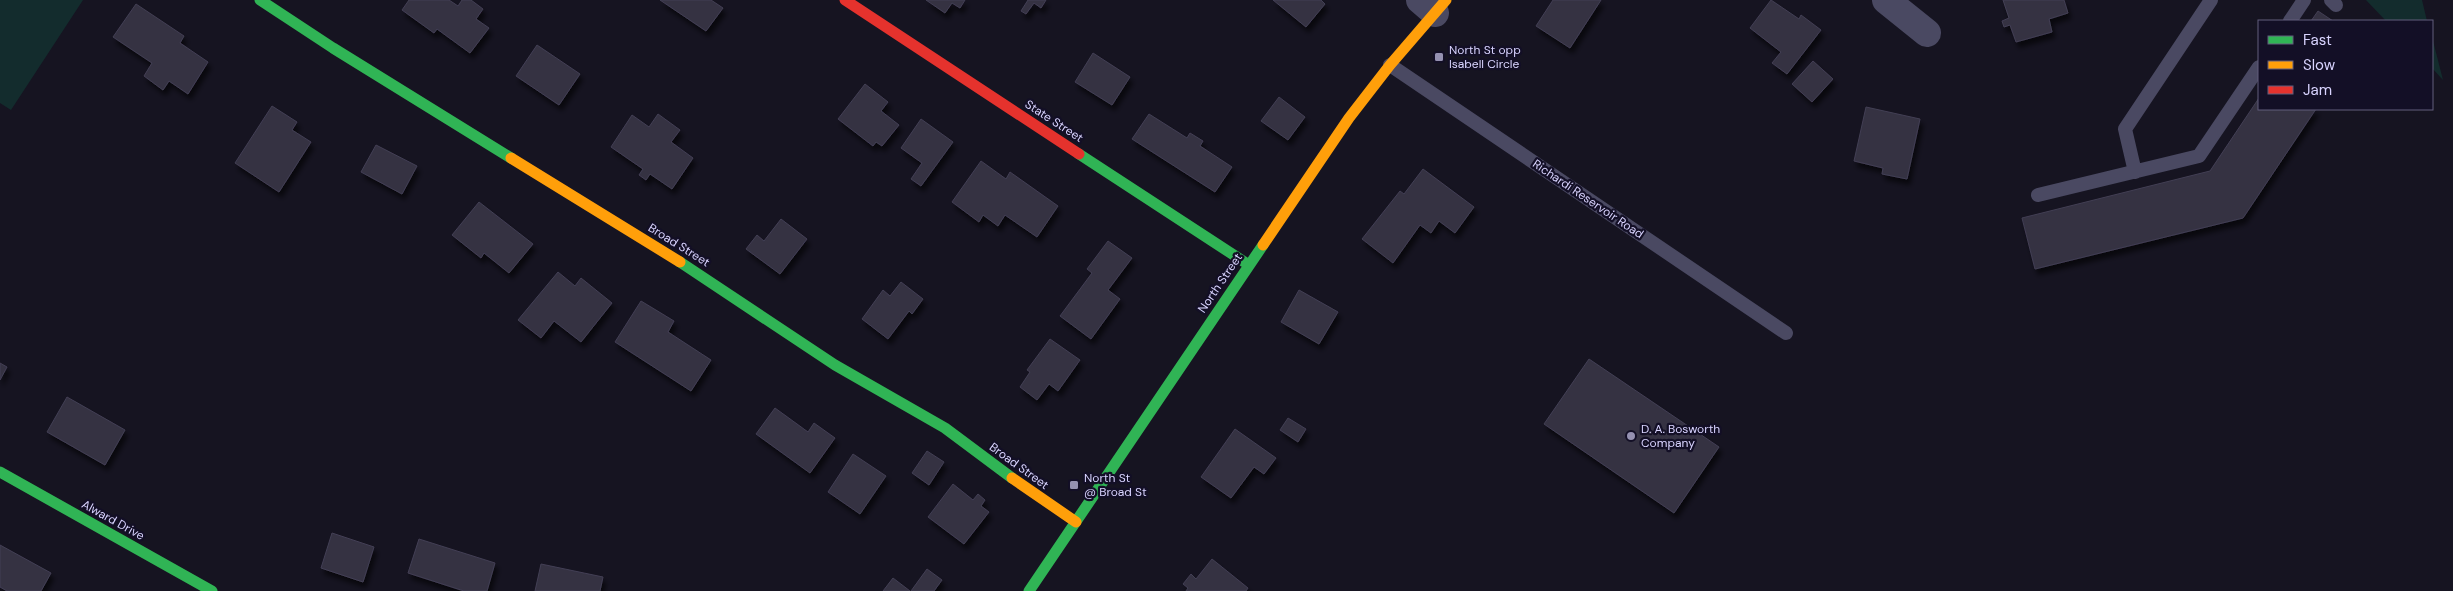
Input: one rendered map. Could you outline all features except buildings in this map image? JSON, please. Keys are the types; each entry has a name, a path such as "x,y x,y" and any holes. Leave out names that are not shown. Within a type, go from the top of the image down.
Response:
{"street":[{"name":"Broad Street","path":"260,0 334,48 682,263 835,365 945,428 1013,479 1076,522"},
{"name":"State Street","path":"845,0 1249,265"},
{"path":"1886,0 1927,33"},
{"name":"North Street","path":"1029,591 1348,118 1434,4"},
{"name":"Alward Drive","path":"0,472 212,591"}],"lane":[{"path":"2135,172 2125,129 2211,0"},
{"path":"2291,20 2304,0"},
{"name":"Richardi Reservoir Road","path":"1390,64 1786,333"},
{"path":"2038,195 2199,156 2258,68"}],"green space":[{"path":"0,0 83,0 11,110 0,103"},
{"path":"2366,0 2422,0 2427,20 2385,20"},
{"path":"2433,41 2443,80 2433,69"}],"traffic: fast":[{"path":"260,0 333,48 511,158"},
{"path":"1079,154 1249,265"},
{"path":"1029,591 1263,245"},
{"path":"680,262 835,365 945,428 1012,478"},
{"path":"0,472 212,591"}],"traffic: slow":[{"path":"1263,245 1349,118 1390,65 1446,0"},
{"path":"511,158 680,262"},
{"path":"1012,478 1076,522"}],"traffic: jam":[{"path":"845,0 1079,154"}],"place":[{"name":"North St opp Isabell Circle","path":"1439,57"},
{"name":"D. A. Bosworth Company","path":"1631,436"},
{"name":"North St @ Broad St","path":"1074,485"}]}
